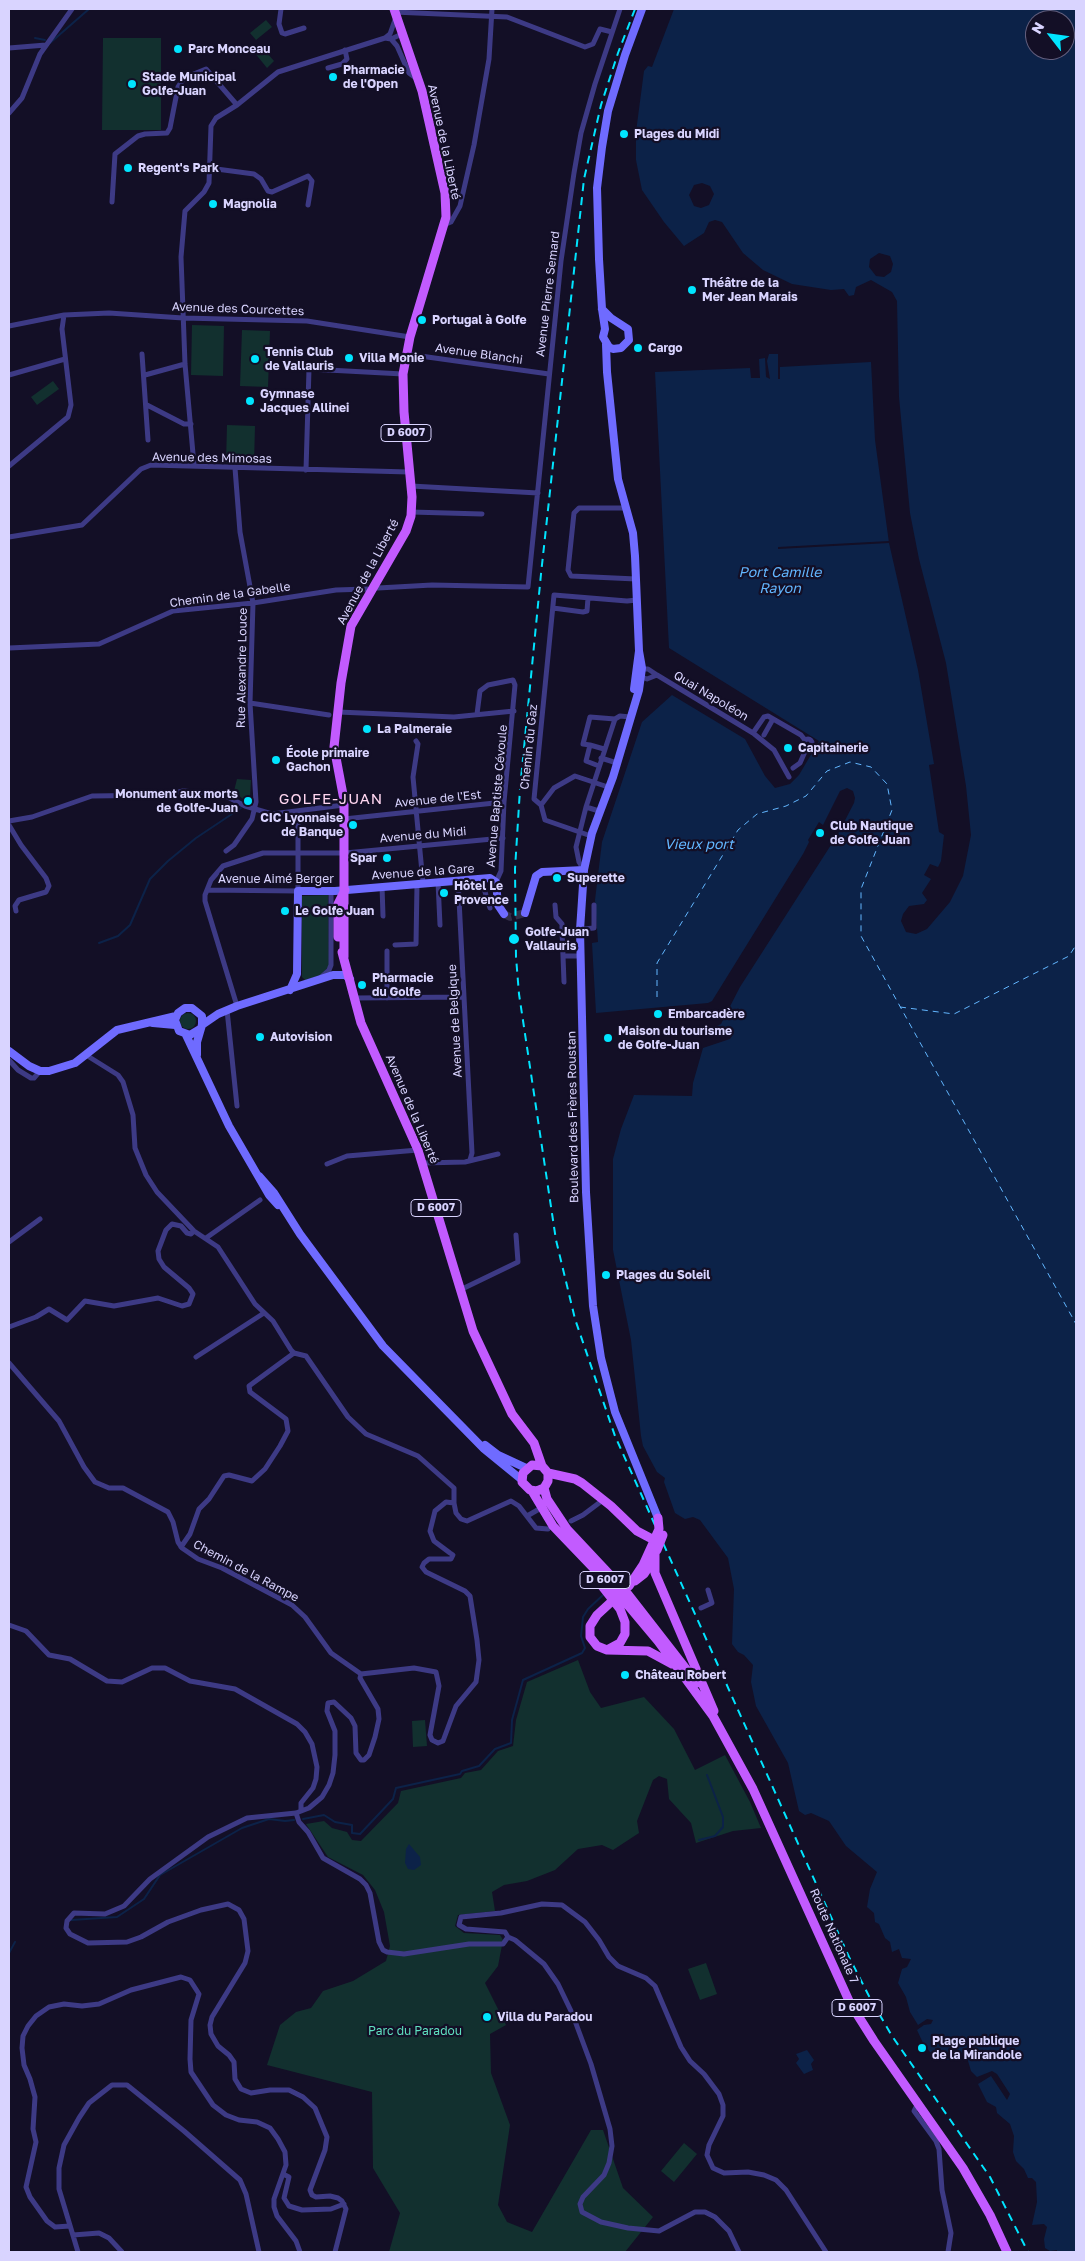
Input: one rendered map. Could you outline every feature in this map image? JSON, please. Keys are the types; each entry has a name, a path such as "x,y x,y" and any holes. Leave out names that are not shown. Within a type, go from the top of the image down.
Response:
{"main road":[{"path":"602,309 628,329 629,340 621,348 610,347 603,337 605,329 602,309 598,193 602,147 616,82 642,9"},
{"name":"Avenue de la Liberté","path":"395,13 418,80 445,193 446,224 410,337 403,374 411,486 411,512 406,531 355,618 348,635 333,714 334,747 341,775 344,805 345,890 338,904 338,942 345,960 361,1023 418,1150 473,1331 512,1414 527,1435"},
{"path":"605,329 611,324 619,323"},
{"name":"Boulevard des Frères Roustan","path":"610,347 606,358 618,479 632,533 642,672 617,763 591,836 584,870 580,930 586,1192 593,1306 601,1358 615,1412 658,1518"},
{"name":"Boulevard des Frères Roustan","path":"631,715 642,672"},
{"path":"525,913 536,876 542,872 584,870"},
{"name":"Avenue de la Gare","path":"345,890 484,878 496,882"},
{"path":"496,882 498,905 504,914"},
{"name":"Avenue Aimé Berger","path":"298,892 345,890"},
{"path":"290,990 297,974 298,892"},
{"path":"333,976 345,960"},
{"path":"186,1035 194,1034 218,1014 237,1006 333,976 345,975 350,979"},
{"path":"218,1014 199,1012 187,1008 182,1010 176,1020 179,1031 186,1035 229,1126 270,1195 283,1209 383,1346 495,1460 522,1480 526,1488 532,1491 544,1488 548,1481 548,1473"},
{"path":"197,1057 197,1042 201,1027 199,1012"},
{"path":"9,1051 19,1060 40,1071 65,1067 86,1055 117,1030 146,1022 176,1020"},
{"name":"D 6007","path":"527,1435 538,1452 542,1466"},
{"name":"D 6007","path":"527,1435 533,1450 529,1466"},
{"path":"475,1439 498,1455 529,1466 542,1466 548,1473 575,1479 603,1500 643,1535 654,1549"},
{"path":"522,1480 529,1466"},
{"name":"D 6007","path":"544,1488 547,1499 563,1524 578,1543 633,1600 679,1658 714,1711"},
{"name":"D 6007","path":"532,1491 541,1508 563,1538 622,1598 658,1641 734,1747 756,1788 853,2001 870,2029 966,2167 993,2213 1009,2252"},
{"path":"658,1518 654,1549 655,1573 714,1711"},
{"path":"563,1538 617,1605 623,1618 625,1628 623,1639 617,1646 607,1650"},
{"path":"610,1603 592,1621 590,1632 593,1642 597,1646 607,1650 648,1651 678,1669"},
{"name":"Route Nationale 7","path":"714,1711 734,1747 846,1996 874,2041 963,2168 1009,2252"}],"street":[{"path":"9,113 22,98 40,54 72,9"},
{"path":"281,9 279,24 282,33 285,34 304,28"},
{"path":"446,224 451,222 460,206 474,145 489,59 492,9"},
{"name":"Avenue Pierre Semard","path":"528,587 561,262 581,133 620,9"},
{"path":"388,37 395,13 508,17 585,47 592,44 600,29 612,32"},
{"path":"194,465 183,318 182,257 184,215 188,206 204,192 209,182 211,126 216,118 237,105 278,72 402,34"},
{"path":"388,37 397,46 409,74 418,80"},
{"path":"9,48 46,45"},
{"path":"328,68 342,64 347,59 345,50"},
{"path":"112,202 115,154 138,136 166,133 170,128 180,82 184,78 201,70 210,72 237,105"},
{"path":"209,168 254,174 261,179 268,191 272,192 308,176 312,181 308,205"},
{"name":"Avenue des Courcettes","path":"9,326 64,315 109,313 183,318 307,322 410,337"},
{"path":"9,466 68,418 71,399 62,329 64,315"},
{"path":"142,354 145,375 148,440"},
{"name":"Avenue Blanchi","path":"406,354 549,374"},
{"path":"9,375 65,358"},
{"path":"145,375 185,364"},
{"path":"306,470 310,369 403,374"},
{"path":"146,405 184,424 192,424"},
{"name":"Avenue des Mimosas","path":"9,538 82,525 141,469 151,465 409,472"},
{"name":"Rue Alexandre Louce","path":"235,468 240,532 253,604 250,703 255,810"},
{"path":"411,486 538,493"},
{"path":"626,508 579,508 574,514 568,570 571,576 636,579"},
{"path":"411,512 482,514"},
{"name":"Chemin de la Gabelle","path":"9,648 99,644 173,611 253,604 336,590 432,586 528,587"},
{"path":"588,598 587,611 552,608 554,595 588,598 633,602 637,600"},
{"name":"Chemin du Gaz","path":"552,608 534,799 541,805 554,788 575,776 608,787"},
{"path":"642,672 657,675"},
{"name":"Quai Napoléon","path":"642,672 657,675 753,734 766,716 774,719"},
{"name":"Avenue Baptiste Cévoule","path":"477,714 480,691 488,685 513,680 515,685 514,711 504,802 501,871 496,882"},
{"path":"250,703 333,714 454,717 514,711"},
{"path":"604,749 583,744 590,717 615,719 620,716 631,715"},
{"path":"584,870 579,862 576,847 579,831 615,719"},
{"path":"764,735 774,719 812,743 810,747 806,747 800,762 793,768"},
{"path":"753,734 774,750 789,777"},
{"path":"395,945 416,944 420,884 413,777 418,744 416,741"},
{"path":"590,745 586,761 599,766"},
{"path":"601,758 617,763"},
{"path":"9,821 32,817 92,796 166,795 183,792 222,794 255,810 272,814 344,805"},
{"name":"Avenue de l'Est","path":"344,819 504,802"},
{"path":"541,805 545,820 591,836"},
{"path":"586,807 599,811"},
{"path":"226,851 234,845 252,819 255,810"},
{"path":"298,811 298,892"},
{"path":"9,825 21,845 46,878 49,886 46,892 19,900 16,911"},
{"name":"Avenue du Midi","path":"207,890 218,870 223,866 263,853 345,853 502,838"},
{"name":"Avenue de Belgique","path":"458,880 472,1153 470,1160"},
{"path":"438,882 440,925"},
{"path":"382,886 383,916"},
{"path":"207,890 205,901 237,1006"},
{"name":"Avenue Aimé Berger","path":"207,890 298,892"},
{"path":"297,974 312,982 329,970 331,965 331,891"},
{"path":"555,905 556,918 562,924 564,982"},
{"path":"562,931 594,928 594,905"},
{"path":"387,951 387,998"},
{"path":"563,956 581,956"},
{"path":"355,998 464,997"},
{"path":"227,1010 237,1106"},
{"path":"86,1055 118,1075 123,1082 133,1115 135,1148 146,1175 157,1192 194,1231 218,1247 255,1304 273,1321 294,1353 306,1356 336,1402 359,1428 366,1434 418,1456 448,1482 454,1488 456,1513 461,1519 473,1520 509,1501 519,1506 536,1528 548,1529"},
{"path":"9,1060 26,1076 31,1078 34,1078 40,1071"},
{"path":"327,1164 343,1157 359,1154 418,1150"},
{"path":"422,1163 465,1162 498,1154"},
{"path":"206,1238 260,1200"},
{"path":"9,1242 40,1219"},
{"path":"9,1327 36,1317 49,1309 54,1310 67,1320 85,1301 114,1306 158,1298 182,1306 189,1304 193,1294 189,1288 164,1267 159,1259 158,1251 166,1230 172,1224 181,1226 187,1233 191,1234 194,1231"},
{"path":"460,1290 518,1262 516,1235"},
{"path":"196,1358 264,1312"},
{"path":"181,1547 190,1534 200,1509 224,1476 229,1475 252,1481 265,1469 280,1446 288,1431 286,1419 250,1392 249,1386 294,1353"},
{"name":"Chemin de la Rampe","path":"9,1364 59,1421 84,1467 95,1482 109,1488 123,1488 168,1512 181,1547 198,1559 222,1568 296,1608 305,1617 331,1653 361,1674"},
{"path":"571,1521 583,1515 603,1500"},
{"path":"335,2252 346,2209 338,2198 330,2196 316,2197 312,2195 310,2190 325,2150 327,2137 315,2108 303,2097 288,2090 251,2093 241,2089 234,2079 234,2062 218,2046 211,2034 210,2025 212,2017 245,1963 248,1951 244,1919 239,1910 228,1904 201,1910 168,1922 141,1937 127,1942 88,1943 70,1934 66,1928 67,1921 74,1913 105,1914 124,1906 150,1879 208,1837 247,1818 298,1812 309,1808 322,1797 333,1773 335,1731 327,1711 328,1703 334,1702 351,1718 355,1726 358,1758 364,1760 369,1755 379,1719 378,1709 360,1678 361,1674 414,1668 436,1672 439,1686 430,1734 432,1740 438,1743 443,1741 456,1706 476,1682 478,1660 478,1640 470,1596 465,1591 426,1572 422,1567 429,1558 451,1558 453,1555 434,1541 430,1531 435,1511 446,1502 454,1503"},
{"path":"527,1516 541,1508"},
{"path":"701,1608 712,1603 708,1590"},
{"path":"9,1625 26,1631 49,1656 70,1659 107,1681 122,1682 152,1668 159,1667 190,1681 235,1689 297,1724 305,1732 312,1744 317,1766 313,1788 301,1803 298,1812 299,1822 308,1832 324,1858 360,1879 366,1885 370,1893 379,1942 383,1950 404,1954 469,1944 502,1944 508,1937"},
{"path":"739,2252 729,2231 716,2216 705,2212 695,2212 659,2230 628,2228 602,2222 582,2212 580,2204 583,2197 604,2176 612,2146 610,2129 592,2064 572,2013 558,1984 544,1964 515,1940 508,1937 505,1932 466,1929 459,1924 461,1917 501,1913 542,1904 562,1905 585,1922 600,1940 609,1957 618,1966 646,1978 655,1986 681,2047 690,2061 712,2084 723,2105 723,2116 719,2128 708,2144 707,2155 714,2168 724,2173 748,2172 764,2175 776,2180 786,2190 826,2252"},
{"path":"70,2226 55,2227 47,2221 30,2197 26,2187 36,2142 33,2129 35,2097 24,2065 23,2036 36,2016 49,2007 64,2004 82,2006 99,2004 131,1990 181,1977 190,1980 199,1994 191,2020 191,2072 213,2105 226,2115 239,2120 257,2122 270,2128 278,2139 285,2152 286,2165 274,2199 274,2207 277,2216 296,2241 300,2252"},
{"path":"78,2252 59,2189 59,2168 64,2146 89,2103 112,2086 126,2085 184,2131 240,2180 246,2194 260,2252"},
{"path":"918,2102 914,2111 936,2141 939,2149 942,2190 951,2233 948,2252"},
{"path":"284,2175 289,2177 284,2198 289,2206 302,2210 331,2209 344,2204"},
{"path":"73,2236 99,2233 108,2238 122,2252"}],"green space":[{"path":"266,20 272,27 256,40 250,33"},
{"name":"Stade Municipal Golfe-Juan","path":"103,38 161,38 161,130 102,130"},
{"path":"261,46 274,61 267,68 254,52"},
{"path":"192,325 224,326 223,376 191,375"},
{"name":"Tennis Club de Vallauris","path":"242,330 270,331 268,387 240,386"},
{"path":"53,381 59,389 37,405 31,397"},
{"path":"227,425 255,426 254,464 226,463"},
{"path":"237,779 251,780 250,798 246,802 234,791"},
{"path":"328,895 329,966 321,975 305,980 302,977 302,896"},
{"path":"188,1013 194,1015 196,1021 194,1027 188,1029 182,1027 180,1021 182,1015"},
{"name":"Parc du Paradou","path":"578,1660 590,1692 601,1708 644,1697 674,1729 695,1770 725,1755 750,1802 761,1828 733,1831 696,1843 691,1823 669,1799 667,1779 659,1776 653,1780 637,1821 639,1833 613,1850 602,1845 578,1849 555,1870 527,1881 504,1885 492,1892 495,1911 458,1915 455,1926 464,1933 500,1935 503,1940 498,1966 485,1983 506,2025 490,2034 491,2073 510,2125 498,2205 507,2222 532,2232 591,2130 603,2130 623,2188 653,2217 625,2252 389,2252 400,2213 373,2168 372,2092 267,2065 280,2025 296,2012 311,2008 323,1991 353,1981 386,1961 390,1946 384,1912 375,1890 363,1875 328,1857 306,1824 324,1821 332,1828 347,1832 352,1840 361,1841 398,1803 401,1791 461,1778 465,1773 481,1770 498,1751 513,1746 516,1720 527,1682"},
{"path":"425,1720 427,1746 413,1747 412,1721"},
{"path":"706,1963 717,1994 700,2000 688,1969"},
{"path":"684,2143 697,2154 674,2182 661,2171"}],"water":[{"path":"674,9 1076,9 1076,2252 1057,2252 1057,2250 1050,2251 1045,2248 1044,2239 1047,2227 1044,2224 1032,2225 1037,2202 1036,2182 1032,2178 1028,2178 1024,2169 1016,2161 1013,2152 1014,2136 1010,2124 997,2113 996,2107 987,2102 978,2084 991,2076 1007,2100 1010,2094 997,2074 992,2071 977,2077 971,2071 966,2054 953,2060 944,2060 930,2052 924,2045 917,2030 924,2025 931,2024 933,2020 927,2019 918,2025 910,2012 906,1997 898,1983 902,1969 907,1967 911,1959 902,1958 899,1949 892,1952 890,1942 885,1938 879,1924 875,1922 874,1913 867,1907 870,1889 877,1872 846,1846 829,1821 811,1813 805,1815 799,1811 788,1763 756,1706 751,1682 753,1665 732,1644 734,1589 728,1558 700,1520 693,1517 685,1519 675,1513 664,1482 665,1478 657,1472 643,1446 641,1436 631,1340 613,1250 613,1159 621,1129 634,1095 692,1096 693,1083 703,1048 730,1039 732,1036 729,1032 706,1037 705,1032 721,1024 740,987 838,834 855,798 853,791 847,788 840,791 823,825 819,822 808,840 809,842 803,854 712,1001 708,1003 596,1013 592,943 598,942 595,900 602,842 642,722 672,695 745,739 765,776 775,788 790,784 799,775 819,741 669,648 655,372 750,368 751,378 760,378 759,359 765,358 766,377 770,379 767,361 769,354 778,354 778,379 780,379 780,367 871,362 875,440 889,543 918,670 934,764 929,765 939,832 944,835 941,861 938,867 930,864 924,875 931,879 922,893 927,900 924,904 909,906 903,914 901,921 906,932 916,934 927,929 950,902 963,876 971,835 966,786 946,663 919,559 910,513 899,397 897,301 892,292 871,280 856,287 854,295 849,296 844,289 831,290 792,284 763,270 743,253 722,222 715,220 709,222 704,233 684,246 664,222 642,190 636,160 636,132 644,71 648,66 652,67","holes":["702,183 710,186 714,194 709,205 701,208 694,206 689,195 694,185","879,253 890,256 893,264 891,272 884,277 876,276 869,267 870,259"]},
{"path":"409,1844 420,1857 421,1865 414,1870 408,1869 405,1863 406,1849"},
{"path":"807,2050 814,2060 811,2064 813,2070 804,2074 796,2063 799,2059 796,2054"}],"pier":[{"path":"889,541 889,543 778,549 778,547"}],"waterway":[{"path":"50,43 89,9"},
{"path":"35,38 45,40"},
{"path":"99,943 118,936 130,925 150,879 168,861 196,838 241,808"},
{"path":"303,1819 324,1815 335,1822 352,1825 352,1833 360,1834 393,1799 396,1788 460,1774 462,1771 479,1766 495,1749 511,1743 512,1720 523,1680 582,1653 585,1648 581,1636 583,1617 588,1609 603,1595"},
{"path":"699,1840 715,1836 723,1827 723,1817 707,1775"},
{"path":"71,1920 117,1917 144,1899 160,1875 242,1828 269,1819 294,1820"},
{"path":"9,1953 15,1942"}],"ferry route":[{"path":"657,997 657,963 738,830 757,814 786,806 806,796 827,771 850,762 871,767 887,784 892,810 861,889 861,936 1076,1324"},
{"path":"900,1007 954,1014 1069,956 1076,945"}],"tunnel":[{"path":"504,914 510,917 525,913"}],"railway":[{"path":"635,9 601,105 584,179 541,574 520,789 515,869 516,957 519,994 556,1240 575,1319 615,1436 849,1957 892,2036 990,2177 1028,2252"}],"place":[{"name":"Parc Monceau","path":"178,49"},
{"name":"Pharmacie de l'Open","path":"333,77"},
{"name":"Stade Municipal Golfe-Juan","path":"132,84"},
{"name":"Plages du Midi","path":"624,134"},
{"name":"Regent's Park","path":"128,168"},
{"name":"Magnolia","path":"213,204"},
{"name":"Théâtre de la Mer Jean Marais","path":"692,290"},
{"name":"Portugal à Golfe","path":"422,320"},
{"name":"Cargo","path":"638,348"},
{"name":"Villa Monie","path":"349,358"},
{"name":"Tennis Club de Vallauris","path":"255,359"},
{"name":"Gymnase Jacques Allinei","path":"250,401"},
{"name":"La Palmeraie","path":"367,729"},
{"name":"Capitainerie","path":"788,748"},
{"name":"École primaire Gachon","path":"276,760"},
{"name":"Monument aux morts de Golfe-Juan","path":"248,801"},
{"name":"CIC Lyonnaise de Banque","path":"353,825"},
{"name":"Club Nautique de Golfe Juan","path":"820,833"},
{"name":"Spar","path":"387,858"},
{"name":"Superette","path":"557,878"},
{"name":"Hôtel Le Provence","path":"444,893"},
{"name":"Le Golfe Juan","path":"285,911"},
{"name":"Golfe-Juan Vallauris","path":"514,939"},
{"name":"Pharmacie du Golfe","path":"362,985"},
{"name":"Embarcadère","path":"658,1014"},
{"name":"Autovision","path":"260,1037"},
{"name":"Maison du tourisme de Golfe-Juan","path":"608,1038"},
{"name":"Plages du Soleil","path":"606,1275"},
{"name":"Château Robert","path":"625,1675"},
{"name":"Villa du Paradou","path":"487,2017"},
{"name":"Plage publique de la Mirandole","path":"922,2048"}],"district":[{"name":"GOLFE-JUAN","path":"331,799"}],"water label":[{"name":"Port Camille Rayon","path":"780,582"},
{"name":"Vieux port","path":"699,845"}]}
